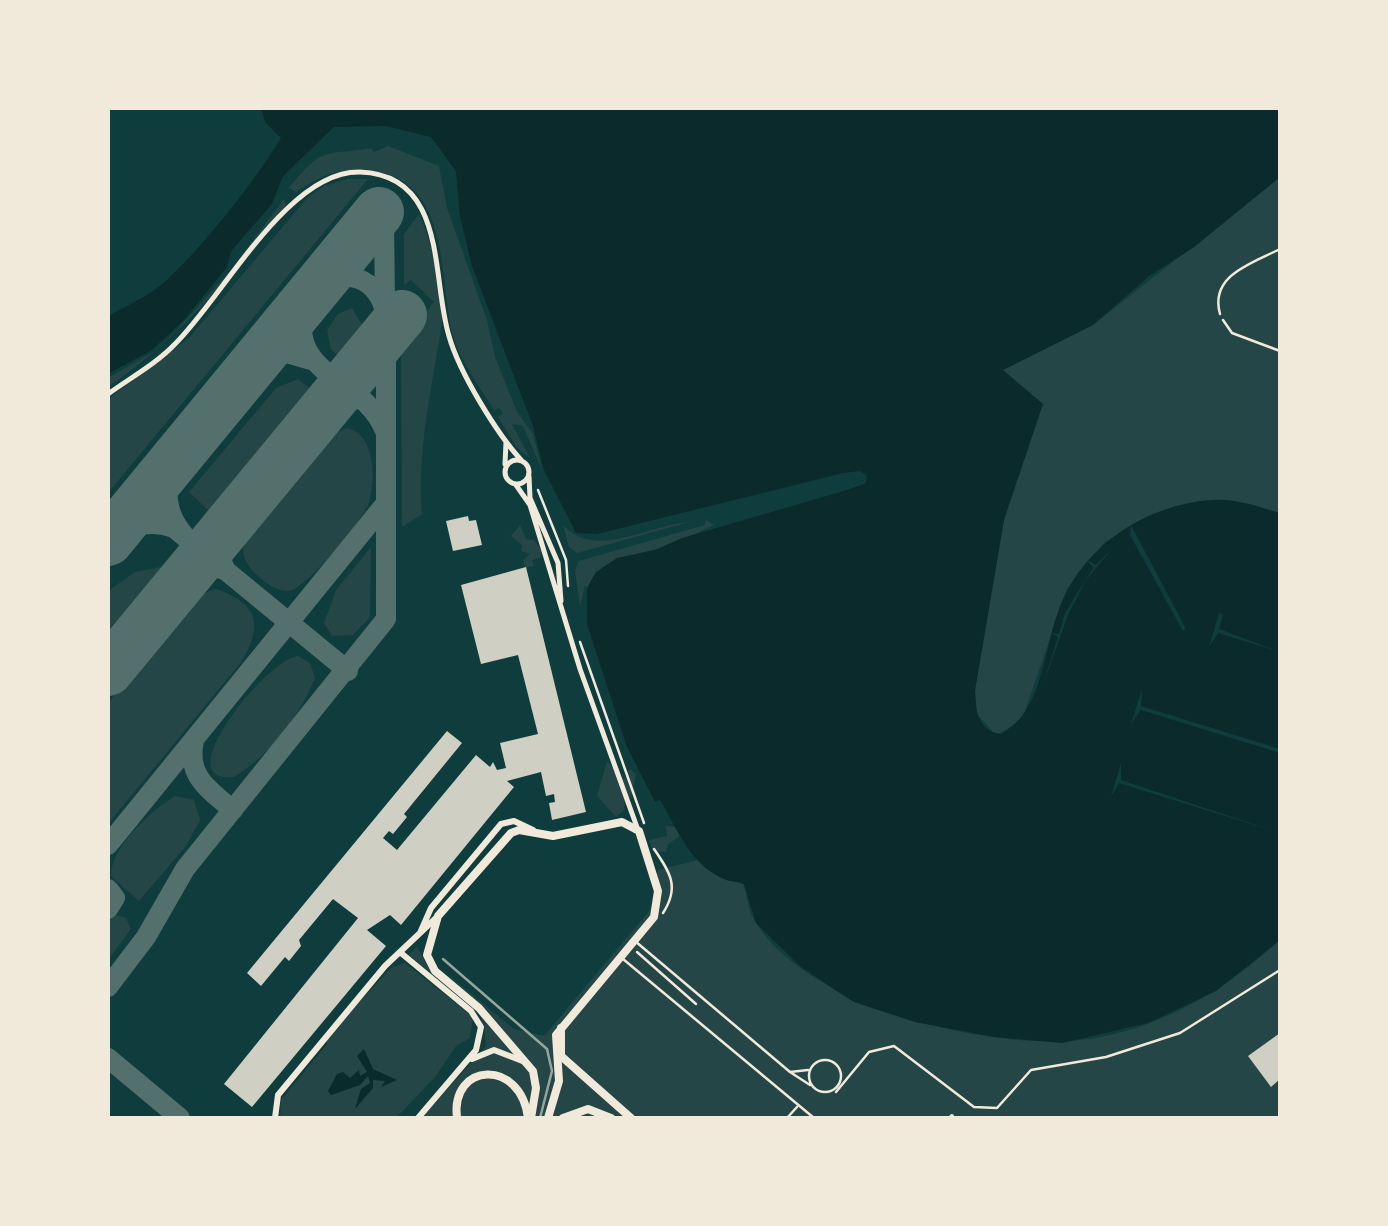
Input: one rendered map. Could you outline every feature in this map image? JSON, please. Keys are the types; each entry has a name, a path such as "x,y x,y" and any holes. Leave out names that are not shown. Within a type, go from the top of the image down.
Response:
{"main road":[{"path":"529,1118 536,1084 526,1063 479,1008 430,966 427,951 438,916 510,834 518,830 543,836 622,822 639,831 659,905 635,940 561,1028 554,1044 559,1081 548,1118"},
{"path":"561,1028 561,1056 630,1118"},
{"path":"457,1118 460,1092 474,1078 490,1074 507,1078 520,1089 529,1118"},
{"path":"563,1118 588,1108 610,1118"}],"street":[{"path":"108,394 176,344 297,197 328,177 364,172 396,182 412,195 425,215 435,244 450,339 529,476 530,498 558,563 562,609"},
{"path":"506,442 505,477 530,505 639,831"},
{"path":"505,467 514,460 522,461"},
{"path":"516,485 529,476"},
{"path":"622,822 631,809"},
{"path":"420,938 431,908 501,824 514,821 543,836"},
{"path":"276,1118 278,1095 391,960 420,938 438,916"},
{"path":"401,953 479,1020 481,1039 467,1062 418,1118"},
{"path":"391,960 413,962"},
{"path":"467,1062 491,1050 526,1063"}],"lane":[{"path":"1222,320 1232,334 1280,351"},
{"path":"635,940 790,1072 814,1087 830,1091 840,1076 829,1060 790,1072"},
{"path":"621,957 814,1118"},
{"path":"690,1011 700,998"},
{"path":"812,1065 809,1079 814,1087"},
{"path":"787,1118 800,1107"}],"path":[{"path":"1222,320 1218,298 1227,278 1280,249"},
{"path":"836,1092 869,1052 885,1046 907,1052 974,1107 997,1108 1031,1070 1106,1057 1180,1033 1280,970"}],"shaded area":[{"path":"261,108 1280,108 1280,177 1193,248 1149,276 1093,325 1003,370 1043,404 1004,520 975,690 977,712 987,729 1001,734 1015,724 1034,696 1068,589 1099,549 1139,520 1162,510 1212,500 1280,513 1280,940 1216,991 1148,1023 1062,1043 995,1037 915,1022 854,1002 800,966 756,923 744,884 725,880 701,863 685,844 660,800 655,802 627,747 587,624 587,588 596,572 617,558 655,550 682,538 847,490 866,483 867,476 860,471 843,473 597,534 576,533 544,470 533,426 472,266 460,217 456,171 431,137 386,126 334,127 283,176 272,204 231,251 227,267 184,320 152,350 108,374 108,316 155,290 182,265 229,212 281,138 265,122"},
{"path":"388,146 439,166 447,208 487,320 495,357 517,412 533,434 542,470 523,426 512,424 530,458 517,448 498,417 503,413 499,408 494,410 460,355 453,335 437,238 418,195 401,180 365,169 334,173 296,192 289,188 310,164 326,154 371,148 374,152"},
{"path":"1280,177 1280,513 1212,500 1148,517 1105,542 1067,589 1022,720 996,735 976,713 975,690 1004,520 1018,467 1010,379 1003,370 1093,325"},
{"path":"348,179 368,179 108,493 108,399 189,338 308,197 324,186"},
{"path":"284,199 286,205 245,256 183,325 155,350 230,271"},
{"path":"419,214 436,271 442,317 423,445 422,514 402,527 401,341 434,302 411,280 404,285 404,234"},
{"path":"352,308 366,332 343,361 331,349 327,330 338,314"},
{"path":"153,352 108,387 108,378"},
{"path":"298,379 313,391 211,513 189,492 276,388"},
{"path":"347,428 363,439 371,458 371,492 365,511 335,550 300,585 287,591 273,587 247,564 244,541 328,436"},
{"path":"706,520 714,525 603,568 587,588 585,585 580,607 575,570 579,561 705,525"},
{"path":"689,522 577,553 569,547 563,525 590,540 605,540"},
{"path":"520,525 526,539 534,540 542,551 540,558 532,560 534,566 525,568 523,560 530,554 521,551 522,545 511,536"},
{"path":"371,547 370,617 353,635 332,636 324,623 336,590"},
{"path":"166,566 108,638 108,591 135,572"},
{"path":"216,589 249,609 254,626 249,648 108,824 108,703 196,596"},
{"path":"298,656 310,663 315,678 292,720 247,768 234,777 216,774 211,762 228,721 265,678"},
{"path":"607,761 624,779 630,769 636,774 631,798 625,800 624,810 616,817 597,796"},
{"path":"175,796 194,800 200,820 186,846 139,901 111,876 113,865 134,830"},
{"path":"666,826 675,827 680,836 668,844 666,852 653,851 649,840 667,836"},
{"path":"698,860 721,878 743,884 754,920 781,952 818,979 862,1002 912,1020 1014,1040 1101,1037 1151,1023 1219,987 1280,940 1280,1118 422,1118 486,1046 484,1024 478,1012 409,955 417,946 429,970 479,1011 496,1034 501,1030 486,1009 436,965 514,1029 544,1036 650,910 658,870"},
{"path":"114,914 126,918 131,929 108,960 108,918"},
{"path":"405,963 473,1017 470,1038 456,1046 435,1077 396,1118 280,1118 281,1100 327,1044 326,1038 392,967"},
{"path":"364,1049 373,1069 397,1080 381,1087 385,1081 373,1080 373,1088 355,1109 361,1089 370,1083 368,1076 360,1085 331,1095 328,1091 337,1074 343,1072 350,1078 359,1070 360,1076 367,1072 357,1056"}],"pier":[{"path":"1131,525 1186,629 1183,631 1130,535"},
{"path":"1112,549 1086,580 1068,615 1042,688 1058,637 1051,633 1059,634 1065,613 1093,568 1087,560 1096,565"},
{"path":"1219,613 1223,614 1219,629 1280,652 1218,633 1209,647"},
{"path":"1142,689 1141,706 1280,749 1280,753 1141,710 1131,724"},
{"path":"1121,763 1121,780 1280,833 1119,783 1111,797"}],"building":[{"path":"468,516 469,521 476,520 482,545 453,551 446,521"},
{"path":"526,567 586,812 552,820 549,803 555,802 554,794 546,796 541,772 507,781 514,787 401,925 390,915 367,930 386,946 252,1107 224,1084 358,918 333,899 299,940 301,946 289,961 285,957 261,986 247,973 447,731 462,743 404,814 407,817 393,834 389,831 383,838 397,850 476,755 490,767 493,762 497,770 506,768 500,743 538,734 518,655 481,664 461,585"},
{"path":"1280,1033 1280,1079 1271,1087 1248,1056"}],"taxiway":[{"path":"372,220 384,225 385,302"},
{"path":"108,987 146,937 185,869 386,619 386,314 375,292 359,279 338,278 316,289"},
{"path":"304,304 302,329 306,348 316,363 361,398 385,431"},
{"path":"252,367 286,353 314,361"},
{"path":"322,413 338,401 359,399"},
{"path":"183,449 172,471 168,503 184,535"},
{"path":"108,845 386,503"},
{"path":"108,541 139,526 174,528 348,671"},
{"path":"225,530 218,553 225,569"},
{"path":"187,576 207,565 225,570"},
{"path":"194,740 193,763 201,781 233,810"},
{"path":"108,889 115,898 108,909"},
{"path":"108,1058 180,1118"}],"runway":[{"path":"108,541 379,212"},
{"path":"108,671 402,315"}],"tram line":[{"path":"443,959 547,1049 552,1071 540,1118"}]}
